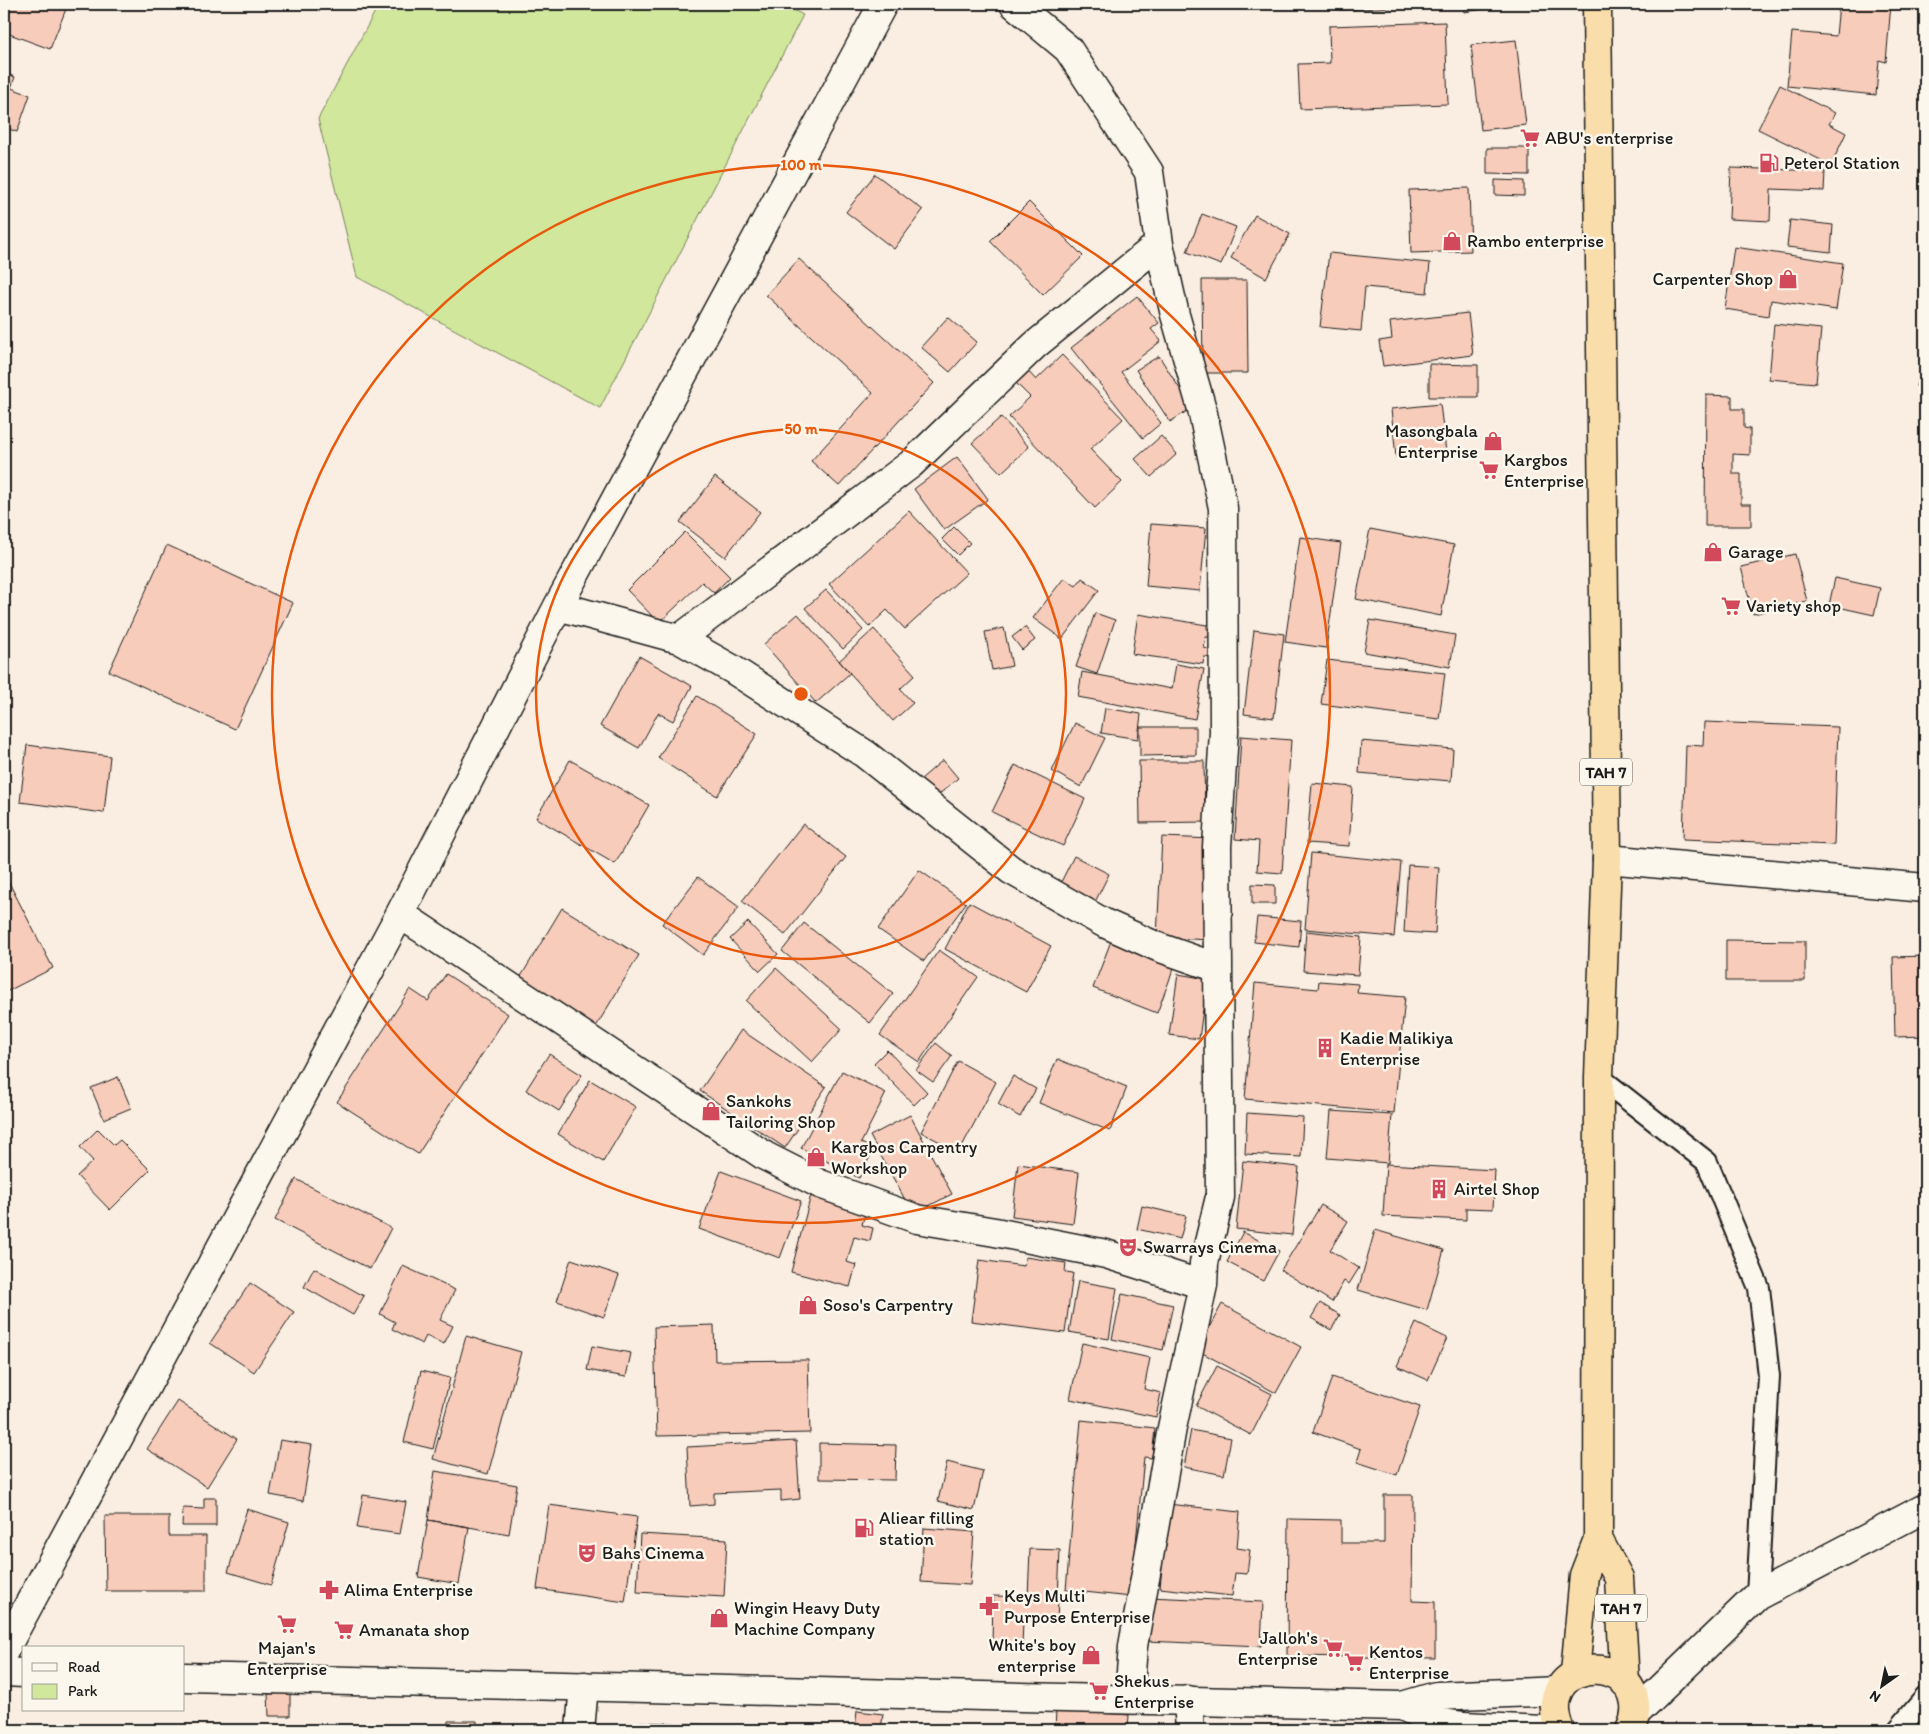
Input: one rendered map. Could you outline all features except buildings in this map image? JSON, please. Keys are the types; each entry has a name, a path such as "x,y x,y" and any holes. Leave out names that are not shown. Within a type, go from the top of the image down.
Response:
{"highway":[{"name":"TAH 7","path":"1567,1682 1584,1575 1598,1539 1599,1077 1607,859 1597,4"},
{"name":"TAH 7","path":"1598,1539 1619,1578 1625,1683"},
{"path":"1560,1730 1555,1718 1554,1704 1567,1682 1593,1669 1611,1672 1625,1683 1634,1697 1633,1722"}],"street":[{"path":"4,1651 400,914 558,606 883,4"},
{"path":"1014,4 1068,49 1149,172 1159,244 1175,315 1202,409 1224,508 1224,732 1217,847 1220,1197 1204,1263 1203,1285 1172,1428 1135,1636 1129,1698"},
{"path":"679,639 911,464 1034,345 1159,244"},
{"path":"558,606 679,639 732,669 866,754 1011,870 1104,924 1158,947 1218,968"},
{"path":"1607,859 1925,888"},
{"path":"400,914 765,1156 820,1184 917,1219 1106,1254 1203,1285"},
{"path":"1633,1722 1756,1596 1925,1512"},
{"path":"4,1672 22,1673"},
{"path":"185,1676 1402,1706 1436,1696 1567,1682"},
{"path":"580,1730 584,1686"},
{"path":"1188,1700 1190,1730"},
{"path":"1402,1706 1436,1722 1464,1728 1542,1730"}],"lane":[{"path":"1599,1077 1707,1162 1759,1288 1769,1376 1756,1596"},
{"path":"1898,1730 1925,1698"}],"green space":[{"path":"379,4 782,4 803,15 600,408 357,277 318,119"}],"place":[{"name":"ABU's enterprise","path":"1530,138"},
{"name":"Peterol Station","path":"1769,163"},
{"name":"Rambo enterprise","path":"1452,241"},
{"name":"Carpenter Shop","path":"1788,279"},
{"name":"Masongbala Enterprise","path":"1493,441"},
{"name":"Kargbos Enterprise","path":"1489,470"},
{"name":"Garage","path":"1713,552"},
{"name":"Variety shop","path":"1731,606"},
{"name":"Kadie Malikiya Enterprise","path":"1325,1048"},
{"name":"Sankohs Tailoring Shop","path":"711,1111"},
{"name":"Kargbos Carpentry Workshop","path":"816,1157"},
{"name":"Airtel Shop","path":"1439,1189"},
{"name":"Swarrays Cinema","path":"1128,1247"},
{"name":"Soso's Carpentry","path":"808,1305"},
{"name":"Aliear filling station","path":"864,1528"},
{"name":"Bahs Cinema","path":"587,1553"},
{"name":"Alima Enterprise","path":"329,1590"},
{"name":"Keys Multi Purpose Enterprise","path":"989,1606"},
{"name":"Wingin Heavy Duty Machine Company","path":"719,1618"},
{"name":"Majan's Enterprise","path":"287,1624"},
{"name":"Amanata shop","path":"344,1630"},
{"name":"Jalloh's Enterprise","path":"1333,1648"},
{"name":"White's boy enterprise","path":"1091,1655"},
{"name":"Kentos Enterprise","path":"1354,1662"},
{"name":"Shekus Enterprise","path":"1099,1691"}]}
